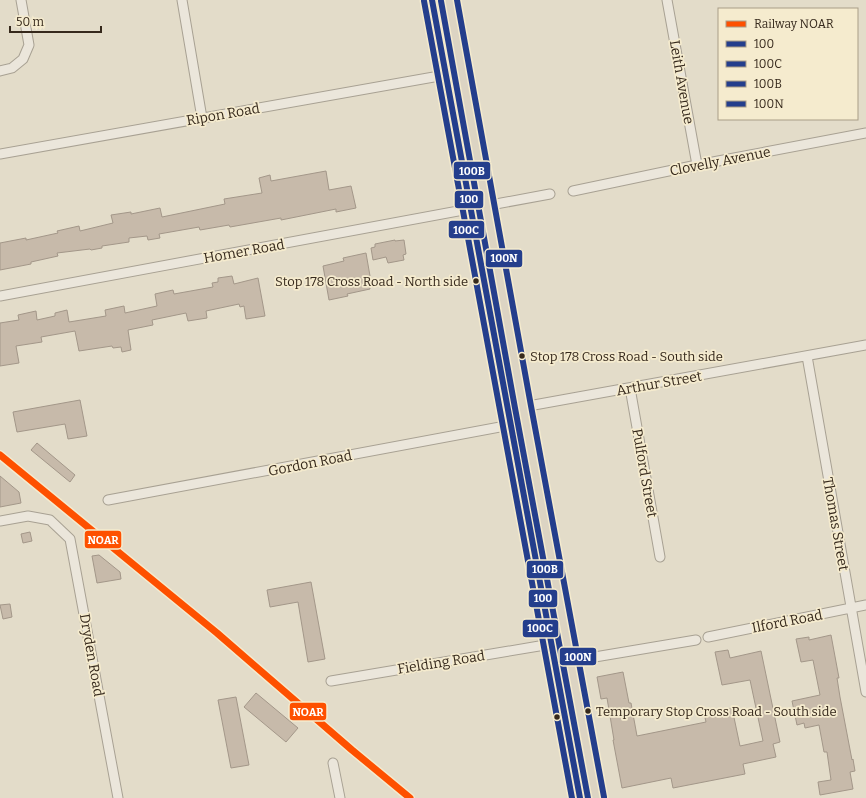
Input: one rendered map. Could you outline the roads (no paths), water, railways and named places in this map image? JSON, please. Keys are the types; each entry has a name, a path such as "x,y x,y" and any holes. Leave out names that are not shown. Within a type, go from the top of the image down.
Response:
{"highway":[{"path":"432,0 580,798"},
{"path":"449,0 596,798"},
{"path":"445,74 462,71"},
{"path":"511,426 523,407"},
{"path":"551,644 570,661"}],"street":[{"path":"0,71 12,68 23,59 29,45 22,0"},
{"path":"182,0 202,118"},
{"name":"Leith Avenue","path":"667,0 697,164"},
{"name":"Ripon Road","path":"0,154 445,74"},
{"name":"Clovelly Avenue","path":"574,191 697,164 866,133"},
{"path":"487,206 550,194"},
{"name":"Homer Road","path":"0,296 487,206"},
{"name":"Arthur Street","path":"523,407 866,345"},
{"name":"Thomas Street","path":"806,356 866,692"},
{"name":"Pulford Street","path":"630,388 660,557"},
{"name":"Gordon Road","path":"108,500 511,426"},
{"name":"Dryden Road","path":"0,521 28,516 50,520 70,539 118,798"},
{"name":"Ilford Road","path":"708,637 866,606"},
{"path":"570,661 696,640"},
{"name":"Fielding Road","path":"331,681 551,644"},
{"path":"333,763 340,798"}],"rail line":[{"name":"NOAR","path":"0,455 217,633 352,750 410,798"}],"place":[{"name":"Stop 178 Cross Road - North side","path":"476,281"},
{"name":"Stop 178 Cross Road - South side","path":"522,356"},
{"name":"Temporary Stop Cross Road - South side","path":"588,711"}]}
